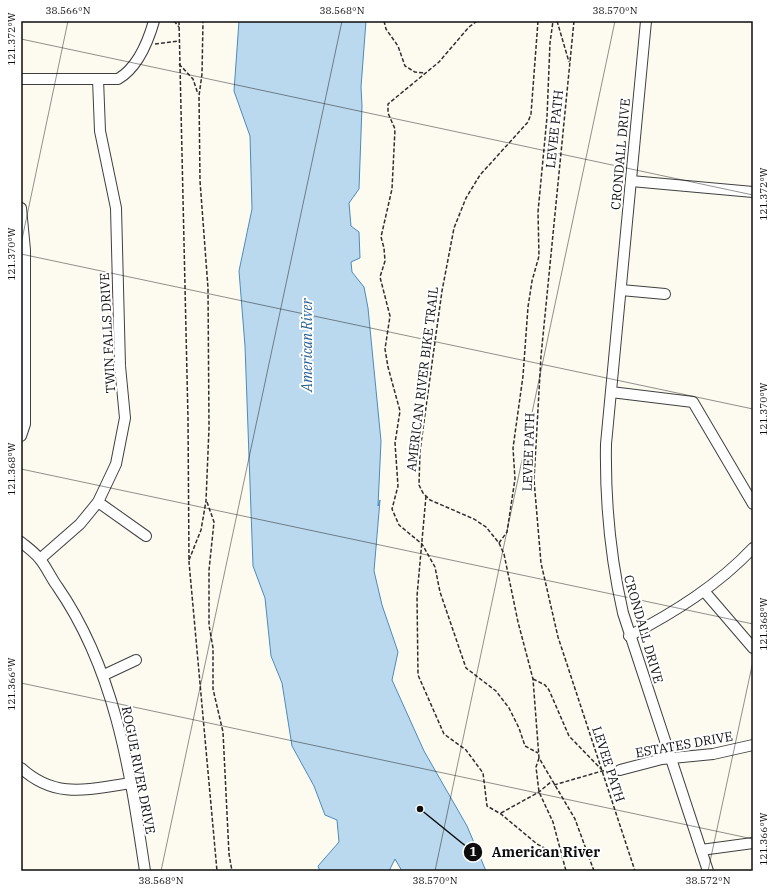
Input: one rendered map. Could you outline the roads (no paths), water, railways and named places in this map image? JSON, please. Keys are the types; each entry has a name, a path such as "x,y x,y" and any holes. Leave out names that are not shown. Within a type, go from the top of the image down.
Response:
{"street":[{"path":"21,79 118,79 124,75 144,48 154,21"},
{"name":"CRONDALL DRIVE","path":"646,21 606,444 606,510 615,576 629,636 708,871"},
{"name":"TWIN FALLS DRIVE","path":"40,559 80,524 98,502 116,464 125,418 120,366 116,208 100,131 98,79"},
{"path":"631,181 753,192"},
{"path":"21,208 25,250 23,368 25,424 21,436"},
{"path":"621,290 665,294"},
{"path":"611,392 693,402 753,504"},
{"path":"98,502 146,536"},
{"name":"ROGUE RIVER DRIVE","path":"21,542 40,559 71,607 104,675 118,721 131,783 145,871"},
{"path":"629,636 658,620 704,591 753,548"},
{"path":"704,591 753,648"},
{"path":"104,675 136,660"},
{"name":"ESTATES DRIVE","path":"620,770 670,757 713,754 753,745"},
{"path":"21,768 32,778 62,790 79,791 131,783"},
{"path":"701,850 753,843"}],"water":[{"path":"239,21 366,21 361,87 362,106 359,189 349,203 351,226 359,232 360,258 351,262 352,272 364,287 368,308 381,441 378,506 380,500 374,571 382,605 398,652 392,680 424,751 467,826 486,871 402,871 395,859 389,871 320,871 318,866 339,842 337,820 325,815 314,786 292,746 282,683 271,656 265,598 253,566 245,346 239,271 252,209 250,136 234,91"}],"place":[{"name":"American River","path":"420,809"}]}
